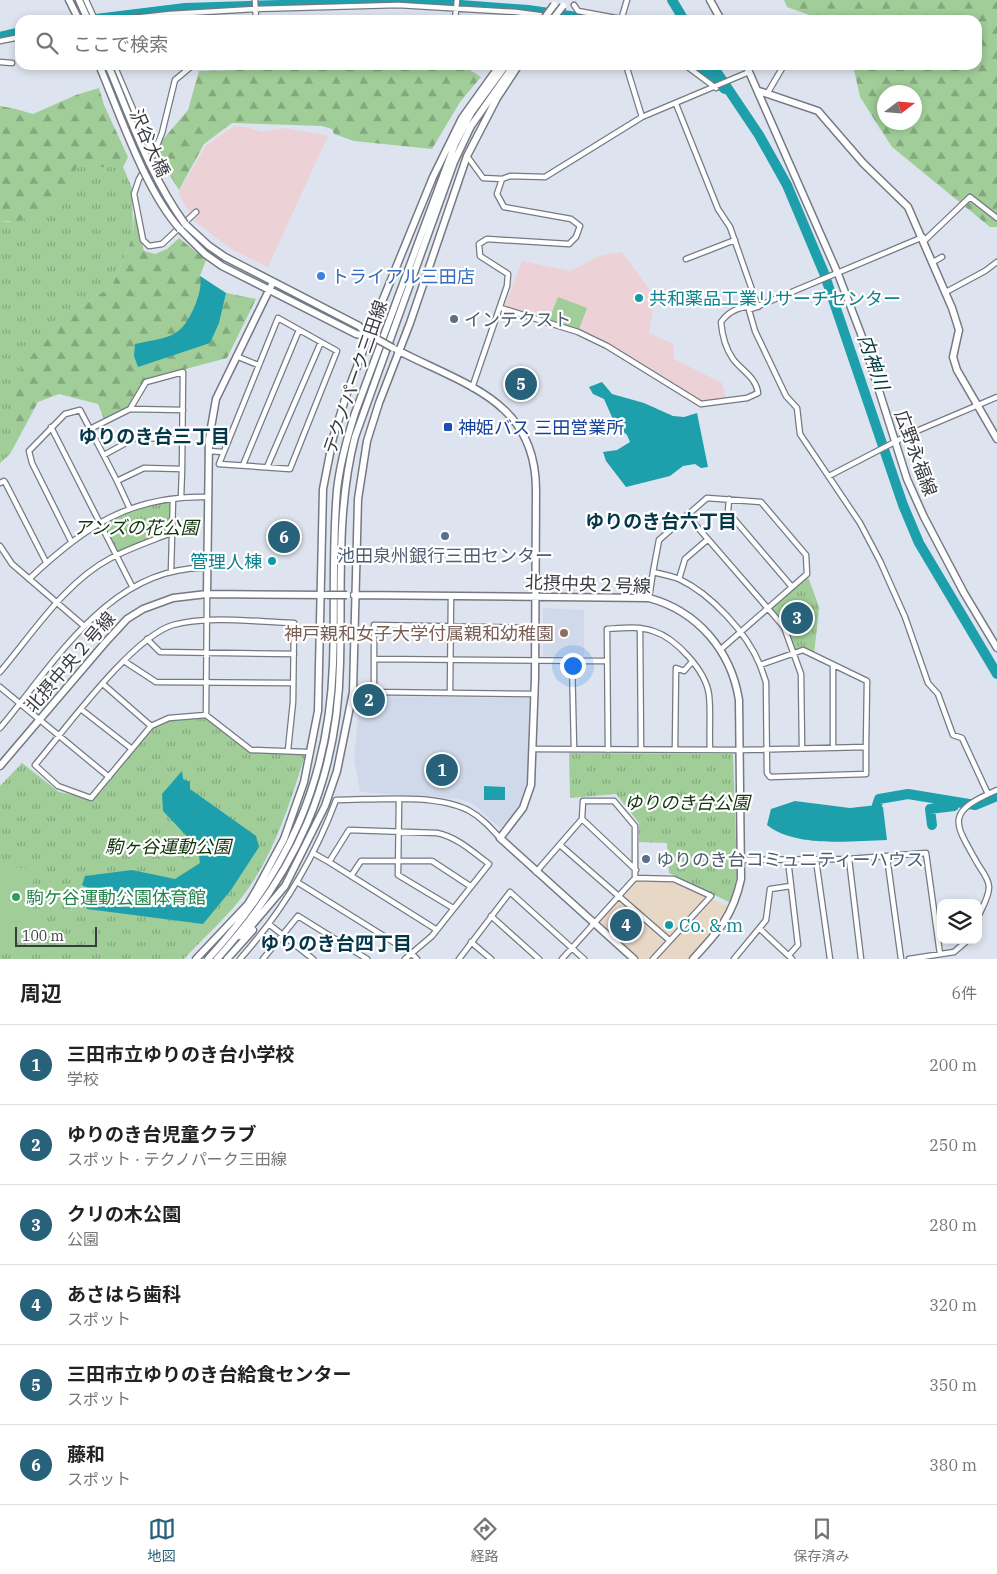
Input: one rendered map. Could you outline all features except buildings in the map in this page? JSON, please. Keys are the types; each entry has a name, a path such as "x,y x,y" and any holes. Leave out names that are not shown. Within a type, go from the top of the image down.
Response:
{"main road":[{"path":"69,0 76,15"},
{"path":"79,0 86,15"},
{"path":"710,0 718,15"},
{"path":"546,15 556,2"},
{"path":"556,15 563,6 571,2"},
{"name":"沢谷大橋","path":"101,70 156,193 180,229 216,262 356,334 372,337"},
{"name":"沢谷大橋","path":"110,70 157,179 169,202 185,224 209,246 273,282 359,326 372,337"},
{"path":"217,949 222,937 248,904 284,839 304,782 318,711 323,595 323,489 333,438 449,143 462,118 496,70"},
{"name":"テクノパーク三田線","path":"208,959 250,908 286,853 314,786 328,729 332,692 336,514 342,458 359,404 452,152 471,113 502,70"},
{"name":"テクノパーク三田線","path":"217,959 266,900 292,857 304,834 327,766 335,730 339,693 344,490 349,460 362,415 454,162 471,126 510,70"},
{"path":"235,939 247,931 285,886 325,806 337,771 352,692 356,596 356,535 360,474 379,403 396,350 467,156 497,98 515,70"},
{"name":"広野永福線","path":"749,72 798,182 861,334 894,443 924,517 964,593 997,648"},
{"path":"759,91 818,111 863,163 908,207 946,292 958,330 953,357 957,370 997,439"},
{"path":"207,594 208,451 211,419 216,399 273,282"},
{"path":"372,337 472,388 507,411 520,426 532,452 536,486 534,749 528,798 518,816 500,838 634,959"},
{"name":"北摂中央２号線","path":"0,766 127,619 160,602 207,594 649,598 679,609 700,627 720,650 730,666 736,682 739,700 741,879 732,912 724,925 694,959"},
{"path":"196,959 248,904"},
{"path":"227,959 259,924 268,908"}],"street":[{"path":"86,0 93,15"},
{"path":"255,0 256,15"},
{"path":"455,15 457,0"},
{"path":"622,15 627,0"},
{"path":"571,2 578,11 600,15"},
{"path":"161,15 255,9 398,5 538,15"},
{"path":"0,41 15,38"},
{"path":"0,62 12,62"},
{"path":"116,70 153,156"},
{"path":"187,70 175,80 162,133 153,156 139,179 134,194 142,240 153,247 162,244 196,212"},
{"path":"628,70 642,117"},
{"path":"691,70 716,88"},
{"path":"767,94 781,70"},
{"path":"467,156 483,178 502,179 510,176 545,177 642,117 738,79 749,72"},
{"path":"676,104 718,209 730,227 758,308"},
{"path":"472,388 501,308 508,274 480,256 480,244 487,239 569,244 576,237 580,226 571,218 504,207 497,194 502,179"},
{"path":"988,794 962,738 954,735 938,694 928,683 905,617 880,561 860,523 800,434 797,408 786,396 755,331 749,310 758,308 923,239 970,197 997,218"},
{"path":"686,259 735,240"},
{"path":"933,262 942,257"},
{"path":"946,292 984,271 996,261"},
{"path":"501,308 578,332 607,346 701,404 747,398 758,393 754,380 729,353 722,322 729,314 742,306 758,308"},
{"path":"278,318 321,342 337,351 290,469 219,464 278,318"},
{"path":"243,466 299,330"},
{"path":"266,467 321,342"},
{"path":"236,356 258,365"},
{"path":"130,409 146,382 183,372 181,498"},
{"path":"829,476 880,449 997,397"},
{"path":"90,429 130,409 183,410"},
{"path":"71,541 32,463 29,450 65,414 80,410 130,508"},
{"path":"51,427 132,586"},
{"path":"104,455 135,438 183,439"},
{"path":"208,451 224,452"},
{"path":"116,481 144,468 182,468"},
{"path":"0,483 4,481 6,484 46,562"},
{"path":"29,579 71,541 99,522 130,508 172,499 207,497"},
{"path":"649,598 659,540 687,515 707,498 761,502 806,555 807,574 720,650"},
{"path":"171,572 172,499"},
{"path":"729,499 728,512 792,587"},
{"path":"687,515 784,627 801,674 802,748"},
{"path":"0,672 57,604 84,577 116,555 171,533"},
{"path":"679,579 685,559 708,540"},
{"path":"0,546 12,564 84,626"},
{"path":"0,728 84,626 106,605 132,586 171,572 206,568"},
{"path":"653,572 679,579 704,594 752,646 766,682 767,773 770,777 866,774 867,681 803,650 760,665"},
{"path":"206,715 207,594"},
{"path":"450,692 451,596"},
{"path":"288,750 294,683 294,623 207,621 172,625 146,639 124,660 35,765 58,786 91,798 151,726 169,718 206,715 251,750 306,752"},
{"path":"535,628 374,625 374,692 535,694"},
{"path":"608,750 607,628 640,628 653,631 666,637 691,663 702,676 709,695 710,749"},
{"path":"640,628 641,750"},
{"path":"146,639 160,652 294,654"},
{"path":"374,658 607,661"},
{"path":"124,660 156,682 294,683"},
{"path":"572,660 574,749"},
{"path":"675,749 676,668 684,671 691,663"},
{"path":"833,665 833,747"},
{"path":"104,684 151,726"},
{"path":"0,687 109,776"},
{"path":"82,710 132,749"},
{"path":"534,749 739,750 866,747"},
{"path":"982,908 987,896 988,881 962,836 959,818 963,809 971,802 997,790"},
{"path":"240,959 270,924 297,882 313,853 336,800 436,801 454,804 481,818 500,838"},
{"path":"399,800 398,875 453,908"},
{"path":"536,872 582,819 583,801 614,801 635,826 636,878 562,959"},
{"path":"582,819 636,870"},
{"path":"329,862 348,830 399,831 447,835 489,864 437,930 405,959"},
{"path":"560,845 617,897 669,940"},
{"path":"313,853 437,930"},
{"path":"741,860 849,859 926,853 940,954"},
{"path":"887,856 901,959"},
{"path":"849,859 861,959"},
{"path":"760,930 791,957 798,945 788,860"},
{"path":"816,860 830,959"},
{"path":"351,876 361,861 432,861 470,886"},
{"path":"636,878 674,879 710,896 653,959"},
{"path":"297,882 411,953 417,959"},
{"path":"734,959 760,930 766,920 770,889 791,886"},
{"path":"459,959 510,892 584,959"},
{"path":"266,958 298,916 367,959"},
{"path":"491,916 539,959"},
{"path":"270,924 313,959"},
{"path":"471,942 491,959"},
{"path":"909,959 954,952 963,944"}],"shaded area":[{"path":"234,126 247,127 261,132 285,128 328,136 268,267 231,249 194,221 178,193 206,145"},
{"path":"622,252 655,297 649,333 673,344 674,359 722,383 727,401 701,404 578,332 504,308 522,261 571,271 599,256"},
{"name":"神戸親和女子大学付属親和幼稚園","path":"543,608 584,610 584,657 543,657"},
{"path":"360,696 529,698 527,781 518,809 500,828 473,804 460,799 360,792 354,758"},
{"path":"636,882 672,882 730,907 721,921 688,959 639,959 598,922"}],"green space":[{"path":"784,0 997,0 997,227 990,227 892,147 881,130 922,130 922,85 877,85 877,124 860,97 854,70 982,70 982,15 809,15 787,7"},
{"path":"470,70 481,77 460,102 432,149 354,141 334,134 332,129 322,126 232,123 204,144 179,190 154,150 188,110 199,71"},
{"path":"99,88 104,105 128,157 123,167 76,167 73,186 51,208 20,220 0,221 0,106 33,114 76,95"},
{"path":"76,167 123,167 132,188 133,236 112,286 80,307 15,382 10,454 0,463 0,221 10,222"},
{"path":"134,213 144,251 155,254 167,249 179,238 206,260 200,276 226,293 256,299 227,358 144,380 128,407 104,419 98,404 59,394 38,402 10,454 14,382 33,354 80,307 112,286 133,236"},
{"path":"558,297 587,308 578,332 548,322"},
{"name":"アンズの花公園","path":"173,499 171,533 116,555 99,522 130,509"},
{"path":"807,574 819,607 814,655 803,650 793,653 784,627 768,608"},
{"name":"駒ヶ谷運動公園","path":"206,715 251,750 306,752 289,805 275,840 258,873 233,908 184,959 0,959 0,786 22,763 59,792 91,798 151,726 169,718"},
{"name":"ゆりのき台公園","path":"569,753 733,754 737,875 731,903 669,873 667,843 639,842 639,823 616,794 570,798"},
{"name":"駒ケ谷運動公園体育館","path":"0,868 33,868 32,927 20,927 20,942 0,941"}],"water":[{"path":"200,276 226,293 219,323 210,343 138,367 134,356 135,344 166,337 179,330 185,324 196,303 200,287"},
{"path":"602,382 612,394 644,403 673,416 684,417 697,413 708,467 701,468 695,464 683,466 670,476 626,487 606,461 603,452 617,450 630,442 627,435 615,424 604,399 593,394 589,387"},
{"path":"182,771 183,779 190,782 190,789 256,836 259,847 231,890 203,924 87,909 84,901 98,896 98,893 82,885 85,876 132,870 175,879 200,863 198,848 163,811 162,794"},
{"path":"484,786 505,787 505,800 484,800"},
{"path":"795,801 850,808 877,805 883,807 887,840 841,842 808,840 779,832 767,825 771,809"}],"waterway":[{"name":"内神川","path":"672,0 681,15"},
{"path":"128,15 185,8 407,1 528,10 563,15"},
{"path":"0,37 15,33"},
{"path":"700,70 725,89"},
{"name":"内神川","path":"715,70 759,135 787,185 824,273 903,505 919,543 997,674"},
{"path":"877,805 879,799 908,794 975,805 997,796"},
{"path":"932,825 930,809 954,806"}],"place":[{"name":"トライアル三田店","path":"321,276"},
{"name":"共和薬品工業リサーチセンター","path":"639,298"},
{"name":"インテクスト","path":"454,319"},
{"name":"三田市立ゆりのき台給食センター","path":"521,384"},
{"name":"神姫バス 三田営業所","path":"448,427"},
{"name":"池田泉州銀行三田センター","path":"445,536"},
{"name":"藤和","path":"284,537"},
{"name":"管理人棟","path":"272,561"},
{"name":"クリの木公園","path":"797,618"},
{"name":"神戸親和女子大学付属親和幼稚園","path":"564,633"},
{"name":"ゆりのき台児童クラブ","path":"369,700"},
{"name":"三田市立ゆりのき台小学校","path":"442,770"},
{"name":"ゆりのき台コミュニティーハウス","path":"646,859"},
{"name":"駒ケ谷運動公園体育館","path":"16,897"},
{"name":"あさはら歯科","path":"626,925"},
{"name":"Co. & m","path":"669,925"}],"district":[{"name":"ゆりのき台三丁目","path":"154,436"},
{"name":"ゆりのき台六丁目","path":"661,521"},
{"name":"ゆりのき台四丁目","path":"336,943"}]}
